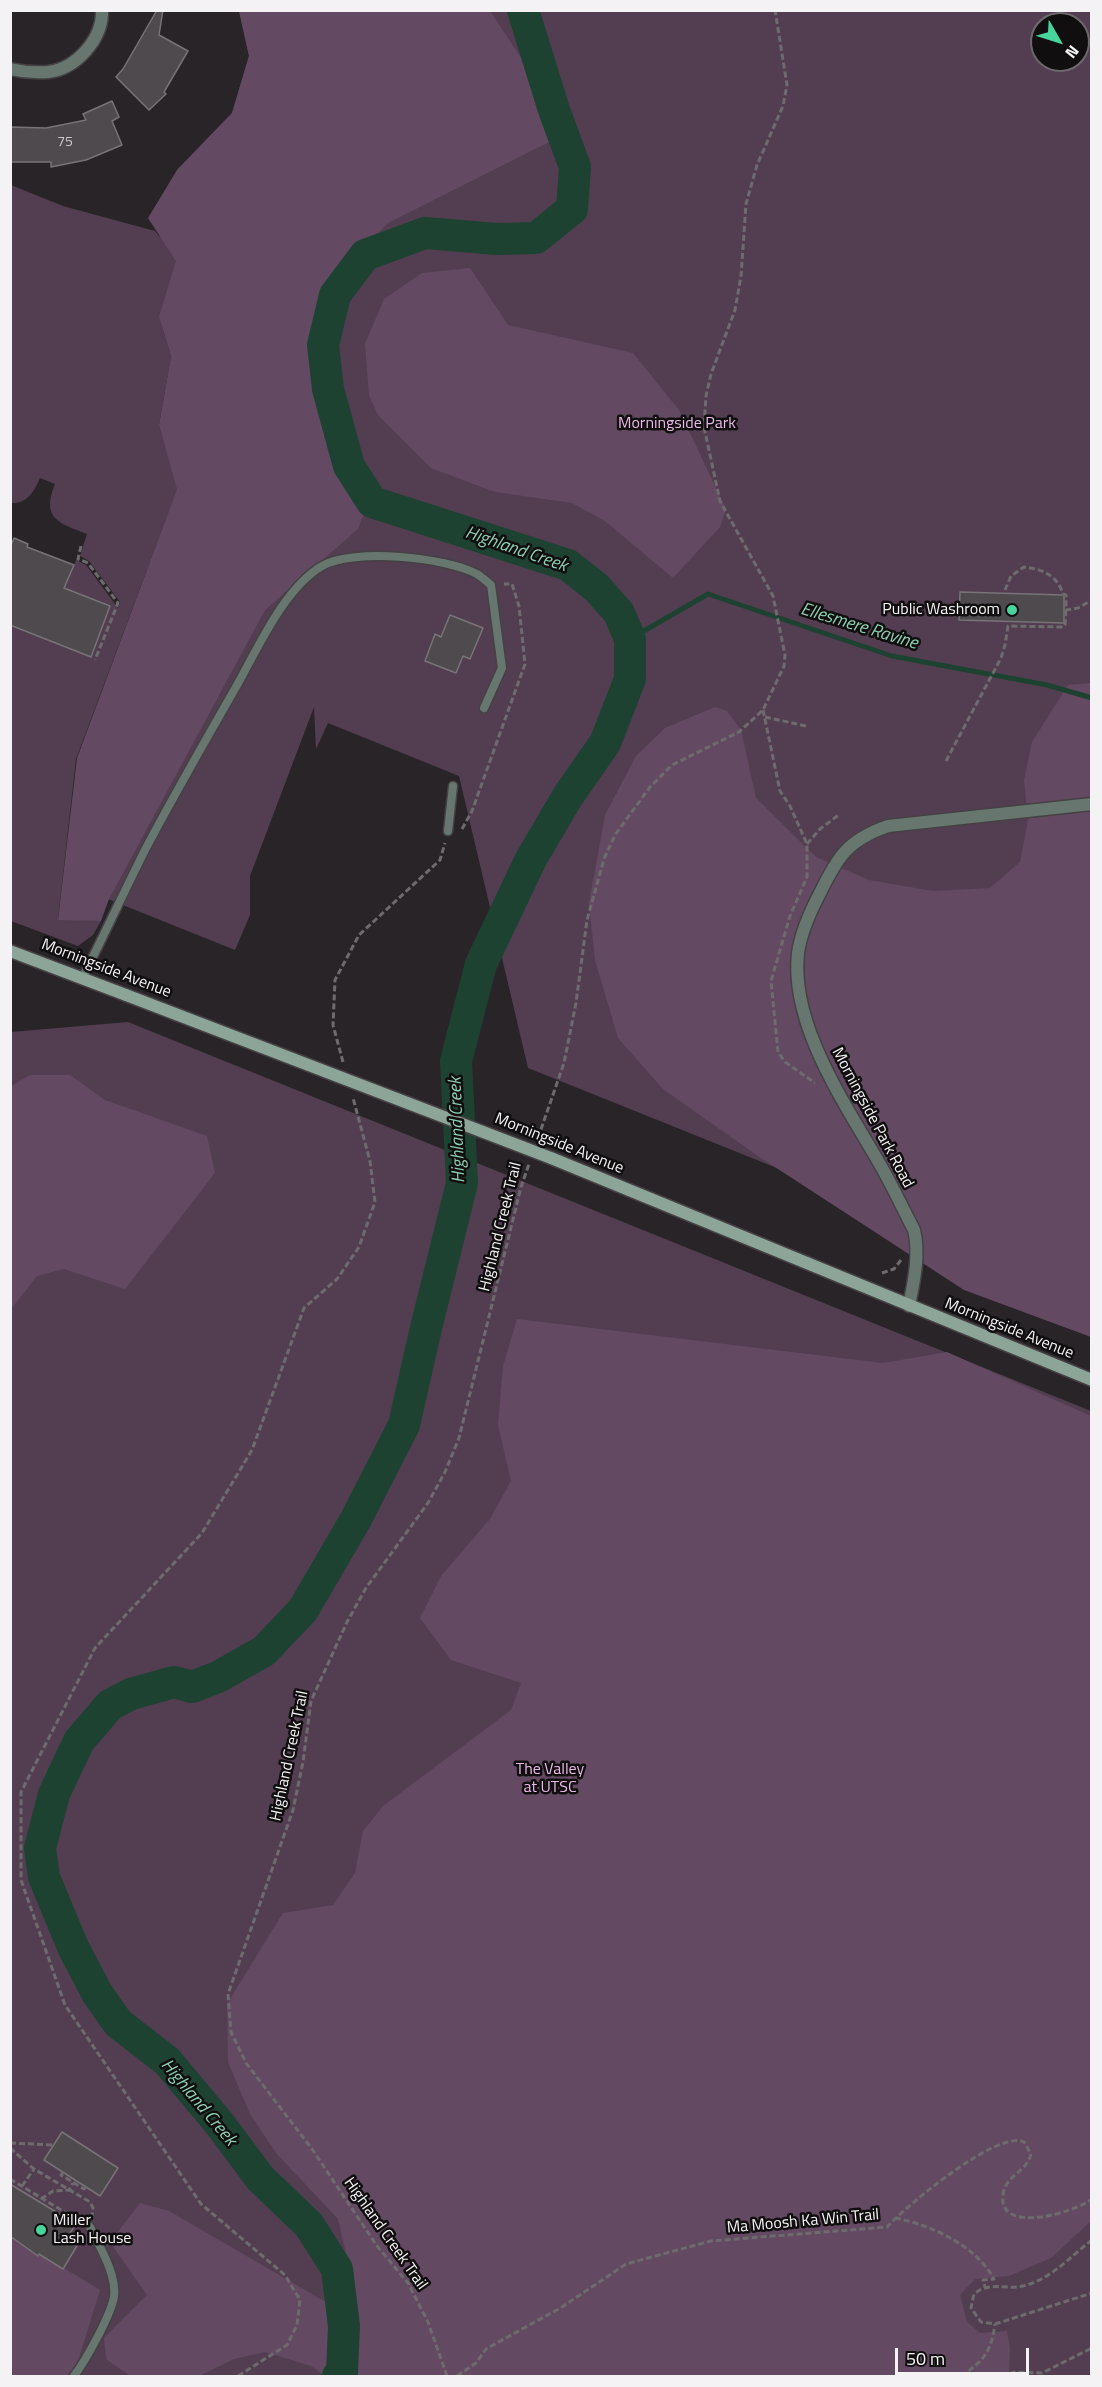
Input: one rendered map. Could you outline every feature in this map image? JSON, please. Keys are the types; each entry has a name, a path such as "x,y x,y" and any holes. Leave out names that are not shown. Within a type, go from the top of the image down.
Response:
{"main road":[{"name":"Morningside Avenue","path":"10,951 83,977 550,1158 1092,1380"}],"street":[{"path":"10,69 25,73 50,72 72,63 94,42 102,10"},
{"name":"Morningside Park Road","path":"909,1306 916,1256 914,1230 818,1053 798,988 798,953 801,937 812,908 839,858 849,846 867,833 888,826 1092,804"}],"lane":[{"path":"83,977 146,849 282,607 309,575 322,566 338,559 404,557 444,562 477,574 491,585 502,668 484,708"},
{"path":"448,831 453,786"},
{"path":"74,2376 114,2296 111,2276 90,2227"}],"path":[{"path":"536,1142 564,1063 576,1003 587,920 604,859 615,835 650,787 672,765 739,732 763,710 782,674 785,655 773,596 720,501 704,427 706,396 711,374 735,310 741,276 746,204 757,165 783,106 787,86 775,10"},
{"path":"81,546 78,559 88,564 117,603 95,660"},
{"path":"946,761 995,667 1005,645 1008,626 1061,627 1065,625 1066,595 1063,594 1056,579 1036,569 1024,567 1011,576 1005,590"},
{"path":"461,831 472,811 525,664 519,606 512,584 491,585"},
{"path":"1066,610 1078,608 1092,600"},
{"path":"765,717 806,726"},
{"path":"807,844 820,829 840,813"},
{"path":"345,1071 333,1025 334,980 359,935 440,861 448,831"},
{"path":"444,846 449,843"},
{"path":"238,2376 286,2345 297,2325 300,2300 285,2275 201,2204 65,2005 21,1880 21,1792 95,1648 202,1533 252,1450 304,1308 337,1279 359,1246 375,1202 370,1161 352,1093"},
{"name":"Highland Creek Trail","path":"447,2376 428,2322 408,2283 377,2246 312,2149 246,2063 231,2032 228,1994 293,1810 303,1762 311,1701 366,1588 428,1503 445,1472 459,1438 521,1187 532,1153"},
{"name":"Ma Moosh Ka Win Trail","path":"457,2376 476,2363 486,2349 562,2307 626,2264 711,2241 887,2228 895,2218 955,2170 1011,2140 1024,2142 1031,2154 1024,2168 1006,2184 1003,2199 1008,2211 1022,2218 1032,2219 1072,2209 1092,2199"},
{"path":"10,2143 54,2145"},
{"path":"10,2148 34,2169 93,2205 90,2227 10,2179"},
{"path":"22,2186 34,2169"},
{"path":"63,2172 61,2175 84,2189 86,2187"},
{"path":"69,2190 73,2182"},
{"path":"41,2199 54,2192 69,2190"},
{"path":"895,2218 939,2233 969,2251 988,2268 994,2280 983,2280 984,2286"},
{"path":"1092,2240 1048,2276 1023,2286 984,2286 974,2294 971,2308 981,2322 995,2324 1092,2294"},
{"path":"962,2376 984,2358 989,2349 995,2324"},
{"path":"1001,2376 1015,2372 1042,2373 1092,2348"}],"green space":[{"name":"Morningside Park","path":"239,11 1091,11 1091,1309 824,1187 528,1068 459,776 328,723 316,749 314,707 250,876 250,915 235,950 83,889 172,592 192,367 160,320 171,356 159,425 178,487 76,759 58,919 101,921 93,935 78,946 11,921 11,625 91,656 110,606 64,588 76,560 86,565 118,608 120,602 89,561 80,556 87,534 60,522 51,512 51,495 55,484 40,478 26,499 11,503 11,185 63,206 155,231 160,237 177,170 232,113 249,56"},
{"path":"239,11 490,11 561,118 553,140 388,223 343,269 320,348 365,510 358,529 265,610 109,899 101,921 58,920 77,758 177,489 159,425 171,356 159,317 176,261 148,218 177,170 232,113 249,56"},
{"path":"470,268 508,325 633,353 679,410 726,509 720,527 673,578 605,521 572,503 495,492 431,468 378,415 369,395 365,344 384,299 422,273"},
{"path":"1091,683 1091,1337 964,1290 758,1156 663,1089 618,1038 595,960 589,903 605,815 636,756 665,728 715,707 727,711 741,730 756,798 816,857 869,880 933,891 990,888 1020,862 1028,820 1024,780 1032,742 1068,685"},
{"name":"The Valley at UTSC","path":"128,1022 1091,1411 1091,2376 11,2376 11,1032"},
{"path":"30,1075 70,1075 105,1100 207,1136 215,1173 125,1289 64,1269 37,1276 11,1309 11,1086"},
{"path":"517,1319 883,1363 947,1352 1091,1416 1091,2221 1051,2258 1009,2276 975,2279 960,2295 967,2322 980,2333 1007,2331 1010,2348 1009,2376 325,2376 311,2366 265,2352 234,2359 199,2376 130,2376 106,2359 104,2338 147,2295 110,2242 140,2203 169,2211 324,2301 354,2288 338,2219 276,2153 250,2114 228,2062 227,2004 283,1913 333,1905 355,1873 363,1831 383,1806 511,1710 521,1683 451,1660 420,1618 441,1576 490,1519 511,1481 498,1425 503,1366"},
{"path":"11,2236 100,2290 78,2361 67,2376 11,2376"}],"building":[{"path":"157,10 163,10 159,35 188,51 164,92 166,94 149,110 116,77"},
{"path":"112,101 119,117 112,121 122,145 86,160 51,167 51,162 10,162 10,127 46,128 86,120 83,114"},
{"path":"14,538 28,544 27,547 74,565 64,588 110,606 91,657 10,625 10,548"},
{"name":"Public Washroom","path":"960,592 1064,595 1064,623 959,620"},
{"path":"450,615 483,628 470,659 463,656 456,673 425,661 435,634 441,637"},
{"path":"62,2132 118,2168 100,2196 44,2160"},
{"name":"Miller Lash House","path":"10,2184 76,2224 67,2238 78,2244 63,2269 39,2254 38,2256 10,2236"}],"waterway":[{"name":"Highland Creek","path":"338,2376 342,2372 344,2326 337,2269 309,2225 260,2178 219,2123 167,2061 118,2023 97,1993 73,1947 44,1877 40,1848 54,1794 79,1741 110,1705 131,1694 174,1682 192,1687 218,1677 264,1651 303,1610 356,1519 404,1425 462,1183 456,1061 481,964 531,859 568,796 605,743 630,679 630,639 619,613 597,588 568,565 372,502 349,466 328,389 323,345 335,295 365,255 425,233 497,239 536,238 572,209 575,167 554,110 523,10"},
{"name":"Ellesmere Ravine","path":"630,639 708,594 892,656 1047,685 1092,698"}],"place":[{"name":"Public Washroom","path":"1012,610"},
{"name":"Miller Lash House","path":"41,2230"}]}
